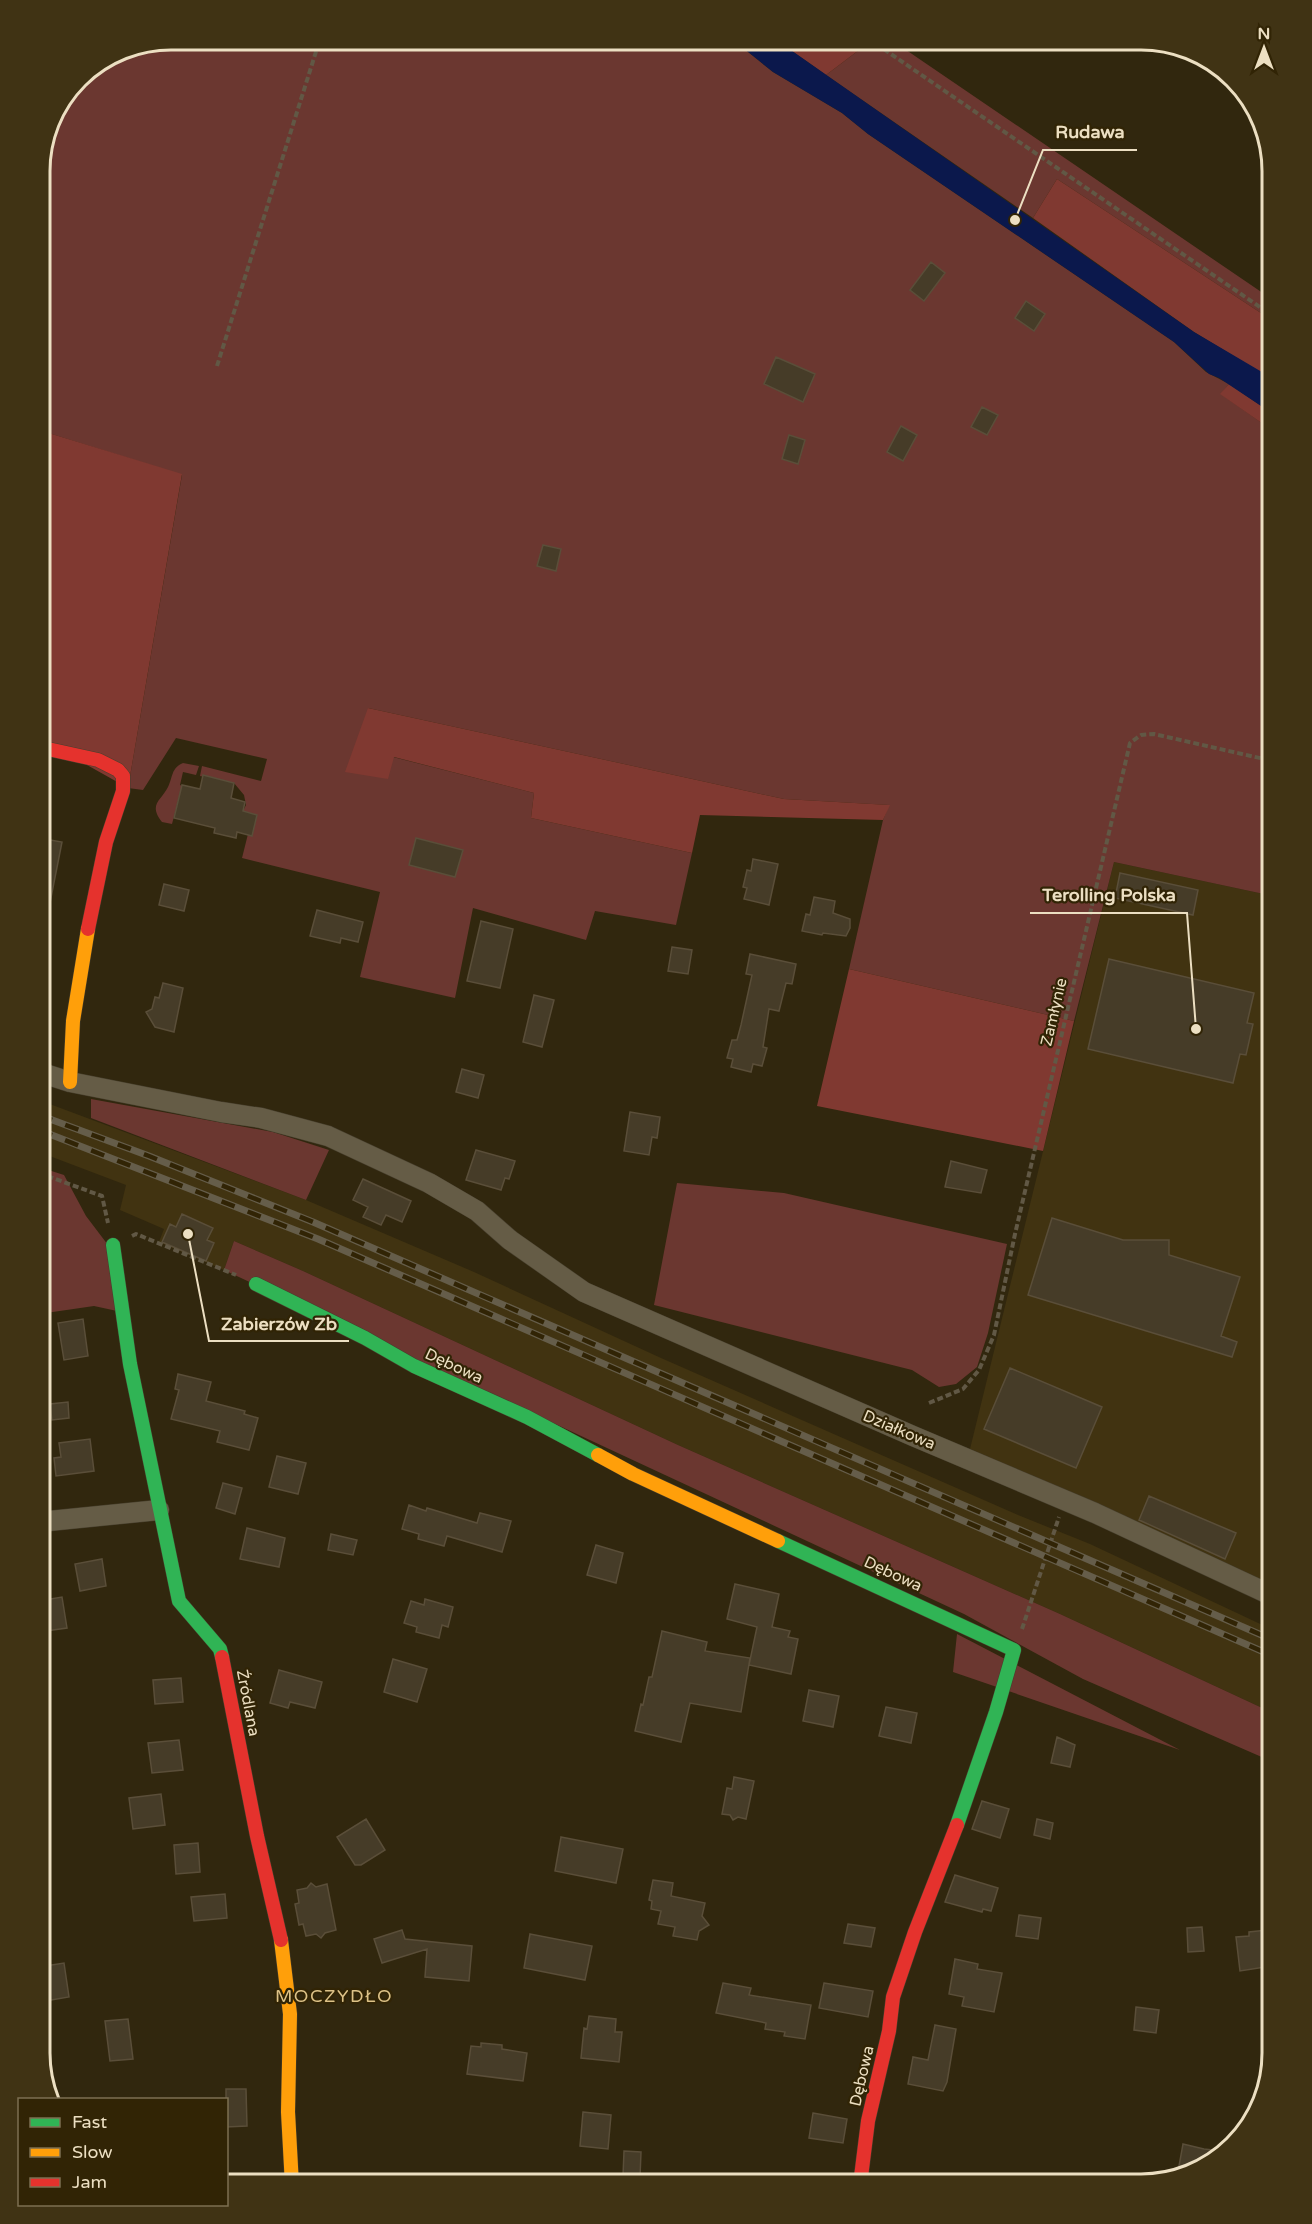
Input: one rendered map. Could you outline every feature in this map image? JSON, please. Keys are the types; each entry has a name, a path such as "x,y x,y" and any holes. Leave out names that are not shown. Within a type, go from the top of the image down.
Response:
{"street":[{"path":"50,749 116,766 123,777 124,790 108,832 80,967 70,1056 70,1082"},
{"name":"Działkowa","path":"50,1076 70,1082 261,1118 328,1136 429,1183 477,1211 530,1255 584,1292 1064,1499 1262,1591"},
{"name":"Źródlana","path":"113,1245 130,1364 179,1601 220,1649 254,1821 282,1946 290,2014 288,2112 291,2174"},
{"name":"Dębowa","path":"256,1284 365,1338 414,1366 526,1417 643,1479 1014,1650 996,1712 954,1836 915,1932 893,1997 889,2031 868,2121 861,2175"},
{"path":"50,1521 159,1509"}],"path":[{"path":"217,366 317,50"},
{"path":"885,50 1262,307"},
{"name":"Zamłynie","path":"929,1403 963,1389 979,1370 994,1335 1015,1234 1130,743 1141,735 1154,734 1262,759"},
{"path":"50,1177 102,1196 113,1245 136,1234 256,1284"},
{"path":"1014,1650 1064,1499"}],"shaded area":[{"path":"171,50 746,50 773,72 842,113 868,134 1174,342 1206,372 1229,384 1221,394 1262,423 1262,894 1114,862 1074,1021 849,969 883,820 889,805 784,799 368,708 387,779 393,757 534,793 531,818 692,853 676,925 595,911 586,940 473,908 455,998 360,977 380,892 242,858 253,814 243,811 246,805 244,795 234,783 200,776 202,766 261,781 267,759 176,738 143,790 128,788 182,475 50,433 51,155 59,124 66,110 85,85 103,70 132,56"},
{"path":"746,50 791,50 1194,332 1262,372 1262,407 1219,378 1209,374 1174,342 868,134 842,113 773,72"},
{"path":"791,50 859,50 826,75"},
{"path":"859,50 906,50 1262,293 1262,314 1057,179 1033,218 826,75"},
{"path":"1057,179 1262,314 1262,373 1194,332 1033,218"},
{"path":"1229,384 1262,406 1262,423 1220,394"},
{"path":"50,433 182,474 128,788 50,744"},
{"path":"368,708 784,799 890,805 883,820 700,815 692,853 531,818 534,793 394,757 388,779 345,772"},
{"path":"183,763 199,766 196,775 183,772 180,785 182,786 172,824 162,822 156,811 157,803 168,787 174,770"},
{"path":"1114,862 1262,894 1262,1582 970,1449"},
{"path":"849,969 1074,1021 1043,1151 817,1106"},
{"path":"91,1099 273,1132 329,1150 306,1200 91,1118"},
{"path":"50,1104 306,1200 474,1272 661,1358 1018,1515 1090,1544 1262,1625 1262,1708 1060,1614 678,1445 234,1241 224,1270 159,1242 164,1229 120,1210 126,1185 50,1156"},
{"path":"50,1171 64,1175 86,1216 108,1245 117,1311 94,1306 50,1312"},
{"path":"677,1183 784,1193 1007,1244 988,1333 977,1367 956,1384 939,1387 912,1370 654,1305"},
{"path":"234,1241 678,1445 1060,1614 1262,1708 1262,1757 1083,1679 964,1614 224,1270"},
{"path":"957,1634 1180,1750 953,1672"}],"building":[{"path":"931,262 945,273 924,301 910,290"},
{"path":"1026,301 1045,314 1034,331 1015,318"},
{"path":"776,357 815,374 803,402 764,384"},
{"path":"982,407 998,415 987,435 971,427"},
{"path":"901,426 917,435 903,461 887,452"},
{"path":"789,435 805,440 798,464 782,459"},
{"path":"543,545 561,549 556,571 537,566"},
{"path":"203,775 234,783 231,798 245,802 243,811 257,815 252,836 237,832 236,838 214,833 215,828 174,818 182,785 200,789"},
{"path":"416,838 463,850 455,877 409,865"},
{"path":"50,840 62,842 50,903"},
{"path":"753,859 778,864 769,905 744,899 747,888 743,887 747,870 751,871"},
{"path":"1120,873 1198,890 1193,915 1115,898"},
{"path":"164,884 189,890 184,911 159,905"},
{"path":"814,897 835,901 833,913 850,919 850,928 846,936 802,931 806,914 810,915"},
{"path":"317,910 363,922 358,942 341,938 340,943 310,936"},
{"path":"481,921 513,929 500,988 467,981"},
{"path":"672,947 692,950 688,974 668,971"},
{"path":"750,954 796,964 792,984 786,983 779,1011 769,1009 763,1047 767,1048 762,1066 753,1064 751,1072 731,1067 733,1059 727,1058 732,1040 737,1040 741,1025 752,975 746,974"},
{"path":"1109,959 1254,993 1247,1023 1253,1024 1246,1055 1240,1054 1233,1083 1088,1049"},
{"path":"163,983 183,988 174,1032 155,1027 146,1012 152,1009 155,997 159,998"},
{"path":"534,995 554,1000 542,1047 523,1042"},
{"path":"462,1069 484,1075 478,1098 456,1092"},
{"path":"630,1112 660,1117 657,1138 652,1137 649,1155 624,1151"},
{"path":"476,1150 515,1161 509,1179 505,1178 501,1190 466,1180"},
{"path":"951,1161 987,1170 981,1193 945,1187"},
{"path":"363,1179 411,1201 402,1222 386,1215 381,1225 363,1217 368,1207 353,1200"},
{"path":"182,1214 213,1228 207,1240 214,1243 206,1261 162,1242 170,1224 176,1227"},
{"path":"1052,1218 1123,1240 1169,1240 1169,1255 1240,1277 1221,1336 1237,1342 1232,1357 1028,1295"},
{"path":"83,1319 88,1356 64,1360 58,1323"},
{"path":"1010,1368 1102,1407 1076,1468 984,1429"},
{"path":"178,1374 211,1382 206,1401 245,1411 244,1414 258,1418 249,1450 217,1442 220,1431 171,1419 179,1390 175,1389"},
{"path":"68,1402 69,1418 52,1420 50,1404"},
{"path":"90,1439 94,1471 56,1476 54,1458 61,1457 59,1443"},
{"path":"277,1456 306,1463 298,1494 269,1487"},
{"path":"223,1483 242,1488 235,1514 216,1508"},
{"path":"1149,1496 1236,1533 1225,1559 1139,1520"},
{"path":"409,1505 477,1523 480,1513 511,1521 502,1552 447,1536 444,1546 418,1539 419,1534 402,1529"},
{"path":"247,1528 285,1538 279,1567 240,1559"},
{"path":"331,1534 357,1540 353,1555 328,1550"},
{"path":"596,1545 623,1553 616,1583 587,1575"},
{"path":"102,1559 106,1586 80,1591 75,1564"},
{"path":"735,1584 779,1594 772,1627 790,1631 788,1637 798,1639 791,1674 749,1665 757,1627 727,1619"},
{"path":"62,1597 67,1628 50,1630 50,1599"},
{"path":"425,1599 453,1607 448,1627 442,1625 439,1638 416,1632 417,1627 404,1623 411,1601 424,1605"},
{"path":"662,1631 707,1642 705,1651 750,1658 741,1712 690,1703 681,1742 635,1731 649,1677 652,1677"},
{"path":"393,1659 427,1669 417,1702 384,1692"},
{"path":"279,1670 322,1682 315,1708 290,1702 288,1708 270,1703"},
{"path":"181,1678 183,1702 155,1704 153,1680"},
{"path":"809,1690 839,1696 833,1727 803,1721"},
{"path":"886,1707 917,1713 911,1743 879,1736"},
{"path":"1057,1737 1075,1745 1070,1767 1051,1763"},
{"path":"179,1740 183,1770 152,1773 148,1743"},
{"path":"734,1777 754,1781 746,1819 738,1817 733,1820 730,1815 722,1814 727,1788 732,1789"},
{"path":"161,1794 165,1825 133,1829 129,1798"},
{"path":"982,1801 1009,1809 1000,1838 972,1829"},
{"path":"366,1819 385,1850 361,1865 355,1865 337,1837"},
{"path":"1037,1819 1053,1823 1050,1839 1034,1835"},
{"path":"561,1837 623,1849 616,1883 555,1871"},
{"path":"198,1843 200,1872 176,1874 174,1845"},
{"path":"955,1875 998,1888 991,1911 983,1909 982,1912 945,1902"},
{"path":"653,1880 673,1883 671,1896 705,1903 702,1916 709,1925 699,1931 697,1940 673,1936 675,1927 658,1924 661,1911 651,1909 652,1901 649,1900"},
{"path":"311,1883 316,1887 327,1884 336,1930 325,1933 321,1938 316,1934 306,1936 303,1924 299,1925 295,1904 299,1903 297,1890 307,1888"},
{"path":"225,1894 227,1918 194,1921 191,1897"},
{"path":"1019,1915 1041,1918 1038,1939 1016,1936"},
{"path":"848,1924 875,1928 871,1947 844,1943"},
{"path":"1202,1927 1204,1951 1188,1952 1187,1928"},
{"path":"402,1930 405,1939 472,1946 469,1981 425,1977 427,1949 382,1963 374,1939"},
{"path":"1262,1931 1262,1967 1240,1971 1236,1937 1249,1936 1249,1932"},
{"path":"530,1934 592,1946 585,1980 524,1968"},
{"path":"955,1959 978,1964 977,1969 1002,1973 994,2012 962,2006 964,1997 949,1994"},
{"path":"64,1963 69,1997 50,2000 50,1965"},
{"path":"723,1983 751,1988 749,1995 811,2005 805,2039 784,2036 785,2032 765,2029 766,2023 716,2013"},
{"path":"824,1983 873,1991 868,2017 819,2008"},
{"path":"1136,2007 1159,2010 1156,2033 1134,2030"},
{"path":"589,2016 616,2019 615,2032 622,2032 619,2062 581,2058 584,2028 587,2029"},
{"path":"128,2019 133,2059 110,2061 105,2021"},
{"path":"935,2025 956,2029 947,2082 943,2091 908,2084 913,2057 928,2060"},
{"path":"481,2043 502,2045 502,2049 527,2053 523,2081 467,2074 471,2046 481,2047"},
{"path":"226,2089 246,2089 247,2126 228,2127 228,2098 226,2098"},
{"path":"583,2112 611,2115 608,2149 580,2146"},
{"path":"813,2113 847,2119 843,2143 809,2138"},
{"path":"1183,2144 1214,2150 1195,2162 1179,2168"},
{"path":"624,2151 641,2152 640,2174 623,2174"}],"railway":[{"path":"50,1119 313,1222 1262,1635"},
{"path":"50,1134 318,1239 1262,1651"}],"traffic: fast":[{"path":"113,1245 130,1364 179,1601 220,1649 222,1657"},
{"path":"256,1284 365,1338 414,1366 527,1417 598,1455"},
{"path":"778,1541 1014,1650 996,1712 957,1825"}],"traffic: slow":[{"path":"70,1082 73,1021 88,929"},
{"path":"598,1455 633,1474 778,1541"},
{"path":"281,1940 290,2014 288,2112 291,2174"}],"traffic: jam":[{"path":"50,749 98,760 118,770 123,776 123,791 106,842 88,929"},
{"path":"222,1657 257,1836 281,1940"},
{"path":"861,2175 868,2121 889,2031 893,1997 915,1932 957,1825"}],"place":[{"name":"Rudawa","path":"1015,220"},
{"name":"Terolling Polska","path":"1196,1029"},
{"name":"Zabierzów Zb","path":"188,1234"}],"district":[{"name":"MOCZYDŁO","path":"334,1996"}]}
